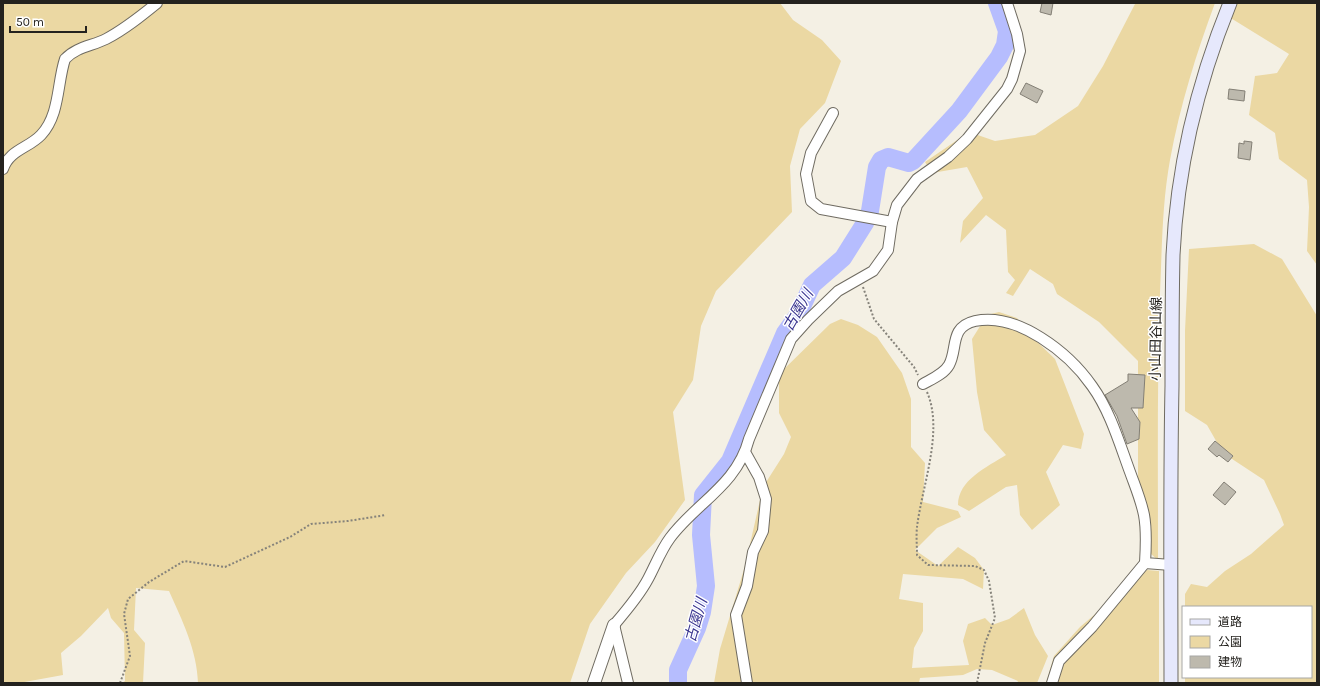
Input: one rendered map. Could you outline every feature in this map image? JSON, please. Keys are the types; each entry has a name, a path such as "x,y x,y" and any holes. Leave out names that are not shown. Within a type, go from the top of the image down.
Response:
{"main road":[{"name":"小山田谷山線","path":"1171,683 1173,286 1176,219 1184,164 1197,99 1210,57 1230,3"}],"street":[{"path":"3,169 5,163 16,152 41,135 53,117 65,59 71,53 105,40 127,27 157,3"},
{"path":"594,683 614,625 630,606 648,580 669,539 687,517 719,490 736,471 791,339 798,330 838,291 873,271 888,250 892,222 898,204 917,179 948,157 967,139 1007,89 1018,62 1019,42 1007,3"},
{"path":"833,113 811,152 806,174 811,201 821,209 892,222"},
{"path":"923,384 943,372 950,364 954,342 966,324 975,321 994,320 1018,325 1041,337 1069,361 1092,386 1113,424 1144,514 1146,533 1145,563 1092,627 1059,661 1052,683"},
{"path":"745,452 759,477 766,499 763,530 753,552 748,586 736,614 747,683"},
{"path":"1145,563 1171,565"},
{"path":"614,625 628,683"}],"path":[{"path":"860,278 874,319 914,367 932,403 932,445 917,528 917,555 928,564 975,566 984,570 989,581 995,618 985,644 977,683"},
{"path":"120,683 130,656 124,614 128,599 149,582 184,561 225,567 290,537 311,524 348,521 386,515"}],"green space":[{"path":"3,3 780,3 793,20 822,40 841,61 825,103 800,129 790,166 792,212 716,291 701,326 693,380 673,412 685,500 655,542 626,573 590,624 570,683 198,683 192,647 184,624 169,591 136,588 134,630 145,643 143,683 122,683 125,681 124,633 111,618 108,608 81,636 61,653 63,675 19,683 3,683"},
{"path":"1215,3 1201,41 1184,100 1174,140 1165,193 1159,326 1158,560 1151,554 1146,522 1138,502 1138,361 1099,322 1057,294 1053,284 1030,269 1013,296 1006,293 1015,280 1008,272 1006,230 986,215 960,243 963,221 983,198 967,167 932,173 925,162 969,132 995,141 1035,135 1078,106 1103,66 1135,4"},
{"path":"1236,3 1317,3 1317,265 1307,251 1309,207 1307,180 1279,159 1275,133 1249,115 1255,76 1277,73 1289,54 1229,17"},
{"path":"1254,244 1282,259 1317,316 1317,683 1185,683 1185,678 1312,678 1312,606 1185,606 1185,594 1191,584 1207,587 1225,571 1251,554 1284,525 1264,480 1223,453 1207,425 1185,411 1185,331 1189,249"},
{"path":"999,312 1017,318 1030,335 1055,359 1084,434 1081,449 1063,445 1046,472 1060,505 1032,530 1020,515 1017,485 1006,487 969,511 958,505 959,496 968,481 1006,455 984,430 977,392 972,339 987,315"},
{"path":"841,319 858,325 877,337 902,373 911,399 911,447 925,463 923,502 958,511 961,517 937,528 915,550 938,566 958,547 975,558 984,570 983,589 963,579 903,574 899,599 923,603 923,631 914,648 912,668 969,665 963,641 968,624 985,618 992,625 1009,619 1024,608 1035,635 1048,656 1037,683 1017,683 1018,681 992,670 977,669 963,675 920,678 919,683 714,683 720,649 745,566 763,487 784,454 791,437 779,413 779,374 830,324"},
{"path":"1147,570 1159,571 1159,683 1046,683 1054,656 1080,627"}],"building":[{"path":"1042,3 1053,3 1051,15 1040,12"},
{"path":"1026,83 1043,91 1037,103 1020,94"},
{"path":"1229,89 1245,91 1244,101 1228,99"},
{"path":"1244,141 1252,142 1250,160 1238,158 1239,143 1244,144"},
{"path":"1128,374 1145,375 1143,408 1131,408 1140,422 1139,439 1127,444 1117,416 1105,395 1128,381"},
{"path":"1215,441 1233,456 1228,462 1219,455 1217,457 1208,449"},
{"path":"1224,482 1236,492 1225,505 1213,495"}],"waterway":[{"name":"古園川","path":"678,683 678,670 697,628 702,612 706,586 701,535 703,495 730,461 785,333 798,315 812,285 843,258 865,223 870,211 877,167 881,160 888,157 909,163 913,161 959,111 999,57 1005,45 1007,31 997,3"}]}
